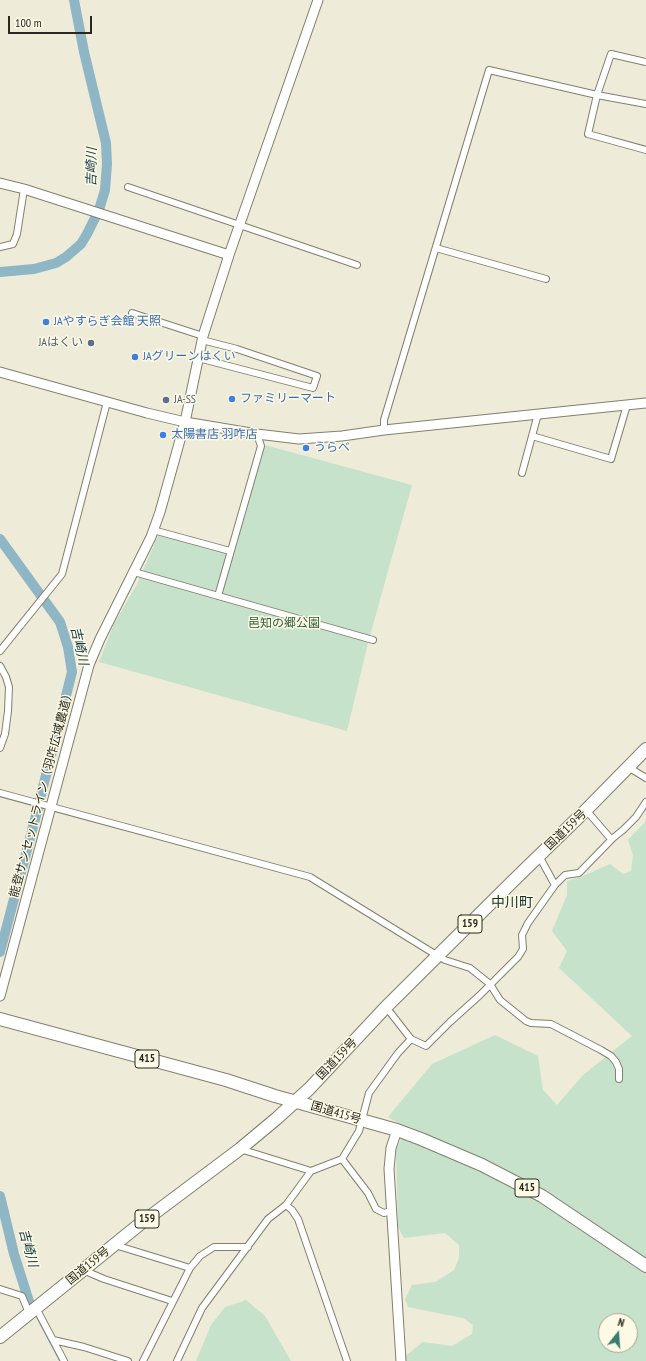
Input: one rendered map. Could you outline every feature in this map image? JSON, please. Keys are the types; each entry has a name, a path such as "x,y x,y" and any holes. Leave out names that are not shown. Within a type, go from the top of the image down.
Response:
{"highway":[{"name":"国道159号","path":"0,1338 140,1224 240,1149 276,1119 294,1100 310,1087 386,1007 646,749"},
{"name":"国道415号","path":"0,1019 226,1080 397,1130 482,1165 535,1192 646,1266"}],"street":[{"name":"能登サンセットライン（羽咋広域農道）","path":"0,996 89,665 100,639 134,572 160,512 185,422 203,338 228,255 240,225 318,0"},
{"path":"646,62 611,54 597,95 588,134 646,150"},
{"path":"384,430 384,420 489,70 597,95 646,104"},
{"path":"0,183 24,189 228,255"},
{"path":"128,187 357,265"},
{"path":"0,246 13,244 17,234 24,189"},
{"path":"436,248 546,279"},
{"path":"132,313 317,376 313,388 198,358"},
{"path":"0,372 185,422 299,439 342,436 384,430 646,403"},
{"path":"0,651 62,574 107,402"},
{"path":"532,436 611,459 627,405"},
{"path":"522,473 538,414"},
{"path":"218,596 261,446 258,434"},
{"path":"153,530 230,552"},
{"path":"134,572 373,640"},
{"path":"0,666 9,687 5,734 0,748"},
{"path":"628,767 646,778"},
{"path":"0,793 310,877 445,960 470,968 490,984 500,1000 526,1021 531,1023 551,1024 593,1045 610,1056 619,1069 619,1079"},
{"path":"386,1007 411,1039 426,1046 518,956 523,949 522,936 540,905 564,875 579,873 611,839 636,817 646,802"},
{"path":"586,810 611,839"},
{"path":"539,856 555,885"},
{"path":"178,1361 202,1308 268,1219 286,1205 311,1171 342,1159 359,1131 371,1090 398,1053 411,1039"},
{"path":"397,1130 391,1148 388,1168 401,1361"},
{"path":"240,1149 311,1171"},
{"path":"342,1159 368,1193 376,1209 384,1213 391,1211"},
{"path":"286,1205 292,1210 298,1219 347,1361"},
{"path":"114,1245 190,1268"},
{"path":"143,1361 172,1301 190,1268 200,1256 214,1247 248,1247"},
{"path":"83,1270 104,1279 172,1301"},
{"path":"0,1289 22,1296 53,1340 64,1361"},
{"path":"53,1340 84,1347 128,1361"}],"green space":[{"name":"邑知の郷公園","path":"265,445 412,485 368,643 347,731 99,662 114,624 137,584 159,534 234,554"},
{"path":"646,821 646,1361 406,1361 405,1356 423,1342 452,1346 472,1334 473,1325 463,1318 408,1307 405,1299 412,1285 435,1282 454,1270 459,1258 459,1245 445,1233 404,1238 398,1227 396,1149 407,1128 388,1117 432,1064 495,1035 538,1056 543,1090 557,1105 583,1075 632,1036 559,968 567,951 552,931 567,895 567,881 583,876 610,864 623,874 631,871 633,855 628,840"},
{"path":"246,1300 265,1316 291,1361 196,1361 211,1325 225,1307"}],"waterway":[{"name":"吉崎川","path":"0,272 34,269 56,263 66,257 81,244 87,234 99,210 105,190 107,164 106,143 84,52 74,0"},
{"name":"吉崎川","path":"0,539 60,622 68,647 72,672 40,799"},
{"name":"吉崎川","path":"0,952 38,808"},
{"name":"吉崎川","path":"0,1196 14,1254 31,1308"},
{"path":"36,1316 60,1361"}],"place":[{"name":"JAやすらぎ会館 天照","path":"46,322"},
{"name":"JAはくい","path":"91,343"},
{"name":"JAグリーンはくい","path":"135,357"},
{"name":"ファミリーマート","path":"232,399"},
{"name":"JA-SS","path":"166,400"},
{"name":"太陽書店 羽咋店","path":"163,435"},
{"name":"うらべ","path":"306,448"}],"district":[{"name":"中川町","path":"512,903"}]}
